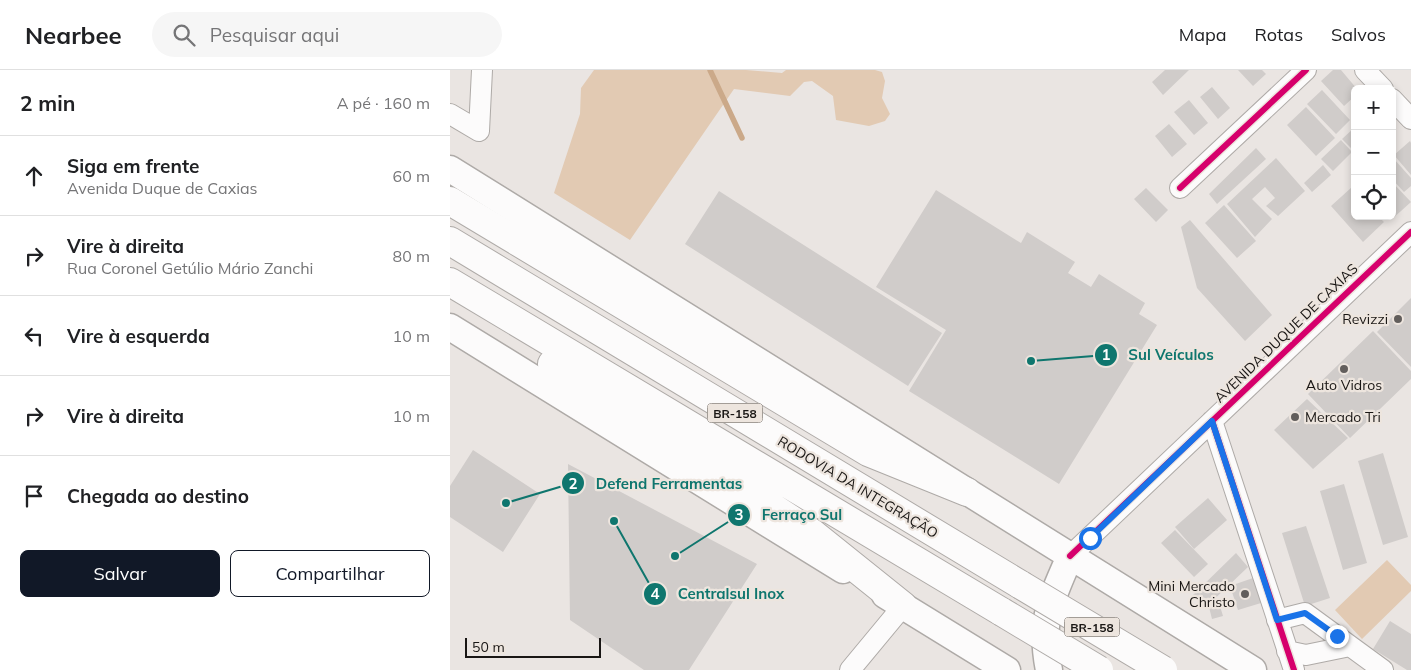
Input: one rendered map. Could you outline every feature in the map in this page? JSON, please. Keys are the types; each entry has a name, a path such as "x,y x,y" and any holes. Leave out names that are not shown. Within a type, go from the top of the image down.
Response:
{"highway":[{"name":"BR-158","path":"450,200 868,452 967,492"},
{"name":"RODOVIA DA INTEGRAÇÃO","path":"450,241 1163,670"},
{"name":"BR-158","path":"450,282 1099,670"},
{"path":"450,298 812,533 903,606"}],"main road":[{"name":"BR-158","path":"450,169 1253,670"},
{"path":"450,327 1007,670"},
{"path":"1049,670 1045,650 1045,620 1070,556"}],"street":[{"path":"450,114 479,131 482,70"},
{"path":"1180,188 1306,70"},
{"path":"1365,70 1379,85"},
{"path":"1396,103 1411,119"},
{"name":"AVENIDA DUQUE DE CAXIAS","path":"1070,556 1411,232"},
{"path":"1212,421 1294,670"},
{"path":"850,670 903,606"},
{"path":"1277,620 1305,613 1383,670"},
{"path":"1287,651 1306,655 1350,646"}],"shaded area":[{"path":"594,70 746,70 782,73 786,70 875,70 882,72 885,81 882,98 890,114 885,121 869,126 836,120 833,96 812,81 804,82 790,96 734,89 630,240 554,193 580,114 581,88"},
{"path":"1387,560 1411,585 1411,591 1362,639 1335,610"}],"building":[{"path":"1165,70 1189,70 1163,95 1152,82"},
{"path":"1238,70 1262,70 1266,74 1253,86"},
{"path":"1333,70 1341,70 1354,85 1351,85 1351,100 1344,106 1321,81"},
{"path":"1212,87 1230,108 1218,119 1200,97"},
{"path":"1322,90 1350,120 1336,134 1307,104"},
{"path":"1189,100 1208,123 1194,135 1174,112"},
{"path":"1306,107 1335,138 1316,156 1287,125"},
{"path":"1169,124 1187,144 1172,157 1155,136"},
{"path":"1351,131 1351,148 1342,139"},
{"path":"1341,140 1351,151 1333,171 1321,159"},
{"path":"1410,141 1411,175 1396,157 1396,153"},
{"path":"1256,148 1266,159 1217,204 1209,194"},
{"path":"1276,158 1305,191 1278,216 1266,206 1275,198 1265,187 1252,199 1272,219 1255,237 1227,204"},
{"path":"1396,161 1411,178 1411,186 1404,192 1396,183"},
{"path":"1323,165 1331,175 1312,192 1304,183"},
{"path":"1396,186 1411,202 1396,216"},
{"path":"1146,188 1168,210 1156,222 1134,199"},
{"path":"1351,188 1351,220 1382,220 1384,222 1363,242 1331,206"},
{"path":"936,190 1021,243 1027,232 1075,262 1068,273 1091,287 1099,274 1145,303 1139,314 1157,325 1059,484 909,391 946,330 876,287"},
{"path":"719,191 942,333 908,386 685,244"},
{"path":"1224,205 1256,241 1237,258 1205,223"},
{"path":"1190,220 1272,315 1245,341 1197,288 1181,227"},
{"path":"1411,298 1411,367 1377,332"},
{"path":"1373,331 1411,371 1411,379 1350,438 1308,394"},
{"path":"1307,399 1348,438 1313,469 1274,430"},
{"path":"473,450 540,494 503,552 450,517 450,486"},
{"path":"1383,453 1408,537 1383,545 1358,461"},
{"path":"568,464 757,564 689,670 644,670 570,620"},
{"path":"1344,484 1367,563 1343,570 1320,491"},
{"path":"1208,498 1227,520 1194,549 1175,527"},
{"path":"1306,526 1330,598 1305,606 1282,533"},
{"path":"1175,530 1208,564 1194,577 1161,543"},
{"path":"1236,553 1248,567 1205,608 1193,595"},
{"name":"Mini Mercado Christo","path":"1253,578 1261,603 1238,610 1230,586"},
{"path":"1219,603 1223,616 1212,619 1209,607"},
{"path":"1390,621 1411,634 1411,670 1407,670 1373,649"}],"waterway":[{"path":"710,70 742,138"}],"cycle path":[{"path":"1180,188 1306,70"},
{"path":"1070,556 1411,232"},
{"path":"1212,421 1294,670"}],"place":[{"name":"Revizzi","path":"1398,319"},
{"name":"Sul Veículos","path":"1031,361"},
{"name":"Auto Vidros","path":"1344,369"},
{"name":"Mercado Tri","path":"1295,417"},
{"name":"Defend Ferramentas","path":"506,503"},
{"name":"Centralsul Inox","path":"614,521"},
{"name":"Ferraço Sul","path":"675,556"},
{"name":"Mini Mercado Christo","path":"1245,594"}],"route":[{"path":"1090,538 1212,421 1277,620 1305,613 1337,636"}]}
